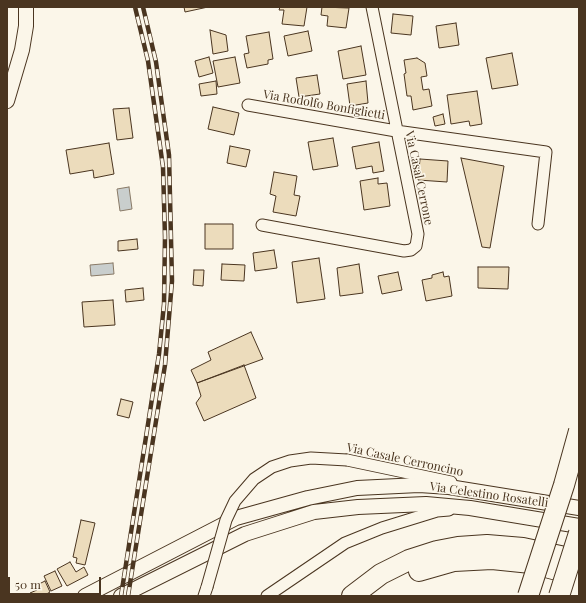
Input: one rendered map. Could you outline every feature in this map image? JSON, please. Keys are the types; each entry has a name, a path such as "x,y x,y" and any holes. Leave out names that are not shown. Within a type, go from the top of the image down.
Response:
{"highway":[{"path":"528,596 564,485 579,431"},
{"path":"559,596 579,533"},
{"path":"352,596 381,574 409,560 458,546 511,546 544,551 579,560"},
{"path":"372,596 414,573 435,565 462,560 492,559 520,561 547,566 579,576"},
{"path":"574,596 579,582"}],"street":[{"path":"7,101 22,50 26,26 26,7"},
{"name":"Via Casal Cerrone","path":"262,225 404,251 414,248 418,241 418,234 372,7"},
{"name":"Via Rodolfo Bonfiglietti","path":"248,105 396,131 546,152 538,224"},
{"name":"Via Casale Cerroncino","path":"206,591 226,520 235,500 254,479 272,467 290,461 311,458 347,460 516,497"},
{"name":"Via Celestino Rosatelli","path":"85,596 236,518 308,498 357,488 419,485 449,487 579,508"},
{"name":"Via Celestino Rosatelli","path":"121,596 246,534 314,512 358,507 426,504 470,508 579,526"},
{"path":"267,596 345,543 382,528 437,511 470,508"}],"shaded area":[{"path":"129,187 132,209 120,211 117,189"},
{"path":"113,263 114,274 91,276 90,265"}],"building":[{"path":"184,7 208,7 185,12"},
{"path":"280,7 307,7 304,26 282,24 284,10 279,10"},
{"path":"322,7 349,8 346,28 327,26 328,16 321,15"},
{"path":"393,14 413,16 411,35 391,33"},
{"path":"456,23 459,45 439,48 436,26"},
{"path":"210,30 226,35 228,51 213,54"},
{"path":"308,31 312,51 288,56 284,36"},
{"path":"269,32 273,59 268,60 268,64 247,68 244,54 249,53 246,36"},
{"path":"361,46 366,75 343,79 338,51"},
{"path":"512,53 518,85 492,89 486,58"},
{"path":"209,57 213,73 199,77 195,61"},
{"path":"235,57 240,83 218,87 213,61"},
{"path":"417,58 425,63 427,76 421,77 423,90 429,89 432,106 413,110 411,96 407,96 404,60"},
{"path":"317,75 320,94 299,97 296,78"},
{"path":"216,81 217,94 201,96 199,84"},
{"path":"366,81 368,103 350,106 347,84"},
{"path":"477,91 482,124 470,126 469,121 451,124 447,95"},
{"path":"213,107 239,113 234,135 208,129"},
{"path":"129,108 133,138 117,140 113,109"},
{"path":"443,114 445,124 435,126 433,117"},
{"path":"333,138 338,166 313,170 308,142"},
{"path":"379,142 384,171 373,173 372,166 356,169 352,147"},
{"path":"109,143 114,174 94,178 93,170 70,174 66,150"},
{"path":"230,146 250,150 246,167 227,163"},
{"path":"461,158 504,166 490,248 482,247"},
{"path":"420,159 448,161 447,182 418,180"},
{"path":"274,172 297,176 294,195 300,196 296,216 273,212 276,196 270,194"},
{"path":"378,178 378,184 387,183 390,206 364,210 360,181"},
{"path":"205,224 233,224 233,249 205,249"},
{"path":"137,239 138,249 118,251 118,241"},
{"path":"274,250 277,268 255,271 253,253"},
{"path":"319,258 325,299 297,303 292,262"},
{"path":"222,264 245,265 244,281 221,280"},
{"path":"359,264 363,293 340,296 337,268"},
{"path":"478,267 509,267 508,289 478,288"},
{"path":"194,270 204,270 203,286 193,285"},
{"path":"398,272 402,290 382,294 378,276"},
{"path":"443,272 444,277 449,276 452,296 426,301 422,280 432,278 432,275"},
{"path":"143,288 144,300 126,302 125,290"},
{"path":"113,300 115,325 84,327 82,302"},
{"path":"251,332 263,359 197,383 191,370 211,360 208,352"},
{"path":"244,365 256,398 204,421 196,403 201,396 197,383"},
{"path":"121,399 133,402 129,418 117,415"},
{"path":"81,520 95,523 85,565 76,563 77,558 73,557"},
{"path":"70,562 76,572 84,567 88,575 67,586 57,569"},
{"path":"55,571 62,586 51,591 44,576"},
{"path":"45,581 50,592 43,596 31,596 30,593 37,590 35,586"}],"railway":[{"path":"121,596 159,354 164,304 165,237 163,167 148,61 135,7"},
{"path":"128,596 165,365 172,281 169,155 156,62 143,7"}]}
